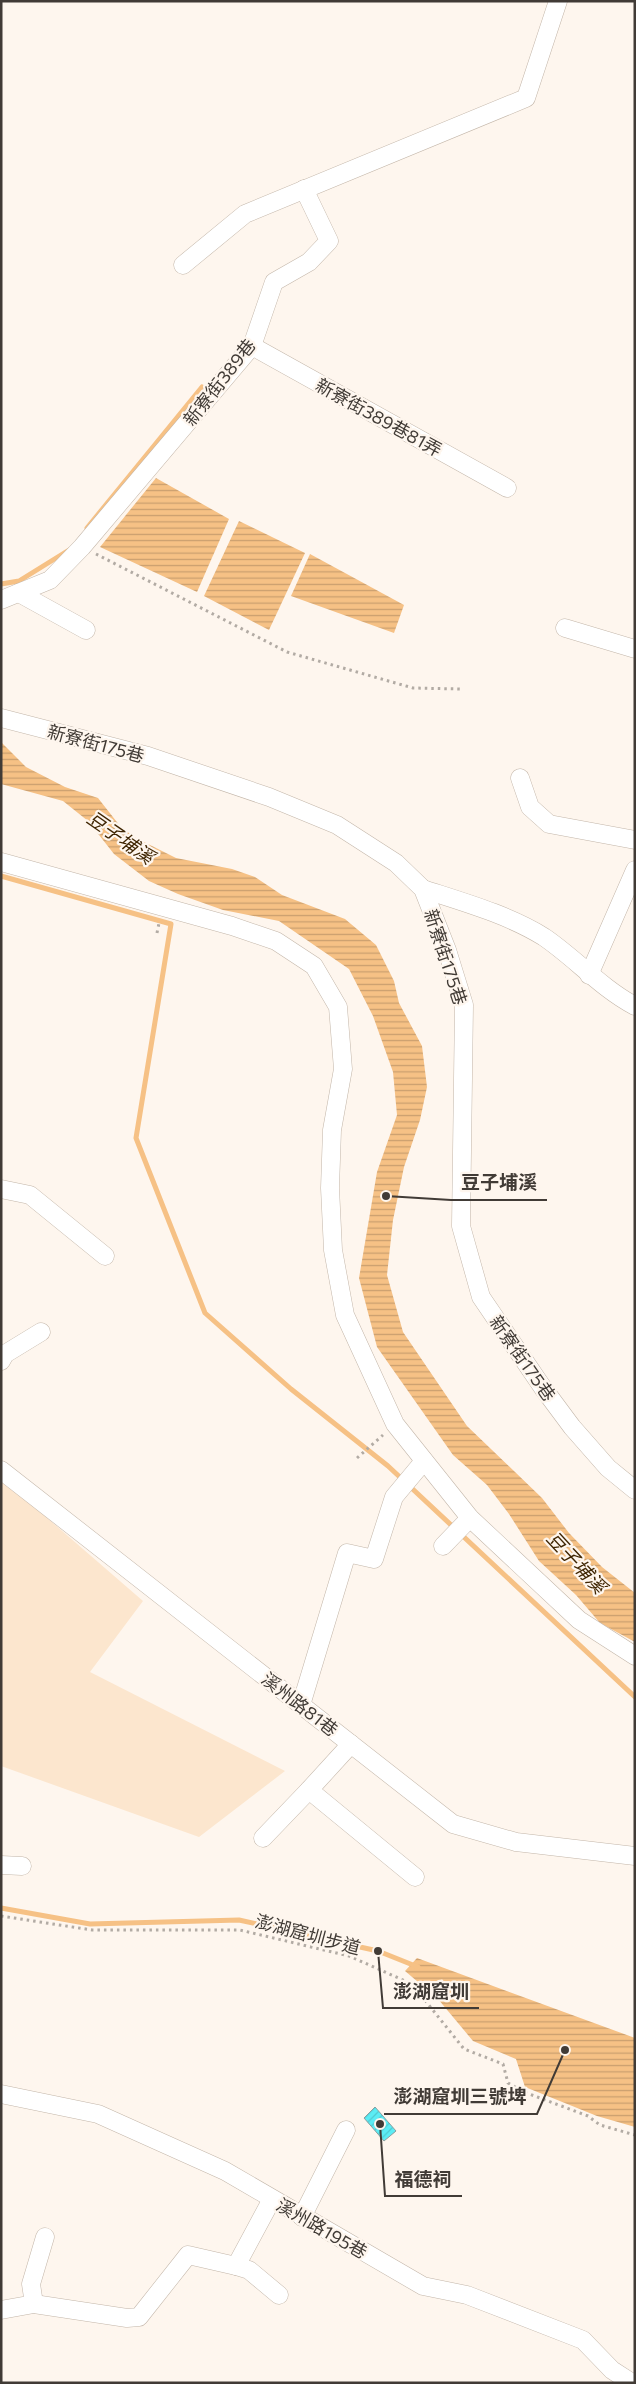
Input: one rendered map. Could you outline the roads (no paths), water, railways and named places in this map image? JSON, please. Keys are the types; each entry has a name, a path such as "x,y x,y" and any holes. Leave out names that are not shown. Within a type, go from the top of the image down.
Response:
{"street":[{"path":"183,265 245,214 526,98 558,1"},
{"name":"新寮街389巷","path":"1,600 50,580 82,548 252,346 274,282 308,262 329,241 304,189"},
{"name":"新寮街389巷81弄","path":"252,346 507,488"},
{"path":"19,593 86,630"},
{"path":"565,628 635,649"},
{"name":"新寮街175巷","path":"1,718 148,756 268,797 337,825 396,862 424,889 448,950 464,1005 461,1226 481,1297 542,1388 572,1427 608,1468 635,1490"},
{"path":"520,778 530,807 549,824 635,840"},
{"path":"1,862 232,926 276,941 314,966 338,1007 343,1068 332,1130 330,1188 333,1250 345,1315 395,1424 424,1461 457,1532 579,1620 635,1656"},
{"path":"589,975 635,870"},
{"path":"424,889 489,911 543,937 589,975 635,1006"},
{"path":"1,1189 30,1195 105,1256"},
{"path":"1,1361 5,1354 41,1332"},
{"path":"301,1705 347,1552 374,1559 394,1497 424,1461"},
{"name":"溪州路81巷","path":"1,1470 453,1824 516,1842 635,1856"},
{"path":"263,1838 351,1744"},
{"path":"309,1790 414,1877"},
{"path":"1,1865 22,1866"},
{"name":"溪州路195巷","path":"1,2094 98,2114 225,2171 423,2286 467,2295 583,2340 612,2370 632,2383"},
{"path":"302,2217 346,2130"},
{"path":"236,2266 272,2199"},
{"path":"34,2304 31,2284 45,2237"},
{"path":"1,2310 34,2304 127,2318 139,2317 188,2255 249,2270 279,2295"}],"water":[{"path":"156,478 229,519 197,592 100,547"},
{"path":"239,521 305,553 269,630 204,596"},
{"path":"310,554 404,605 394,633 291,596"},
{"name":"豆子埔溪","path":"1,742 26,767 65,787 98,798 120,826 134,837 176,858 232,869 255,877 282,895 345,919 376,945 394,981 399,1003 422,1046 427,1087 420,1120 404,1167 393,1220 387,1275 403,1332 467,1426 542,1498 569,1533 602,1567 635,1593 635,1642 600,1623 576,1595 539,1561 509,1514 487,1485 453,1455 377,1347 359,1278 377,1172 397,1115 393,1072 373,1016 349,969 279,921 223,910 178,894 149,881 114,854 88,821 63,801 1,784"},
{"path":"417,1958 635,2038 635,2127 597,2116 525,2087 516,2059 473,2041 438,1999 405,1971"}],"waterway":[{"path":"87,528 202,387"},
{"path":"1,584 19,581 69,550"},
{"path":"1,876 171,924 136,1138 205,1313 291,1389 388,1466 635,1697"},
{"path":"1,1908 90,1924 239,1920 378,1951 418,1967"}],"place":[{"name":"豆子埔溪","path":"386,1196"},
{"name":"澎湖窟圳","path":"378,1951"},
{"name":"澎湖窟圳三號埤","path":"565,2050"},
{"name":"福德祠","path":"380,2124"}]}
